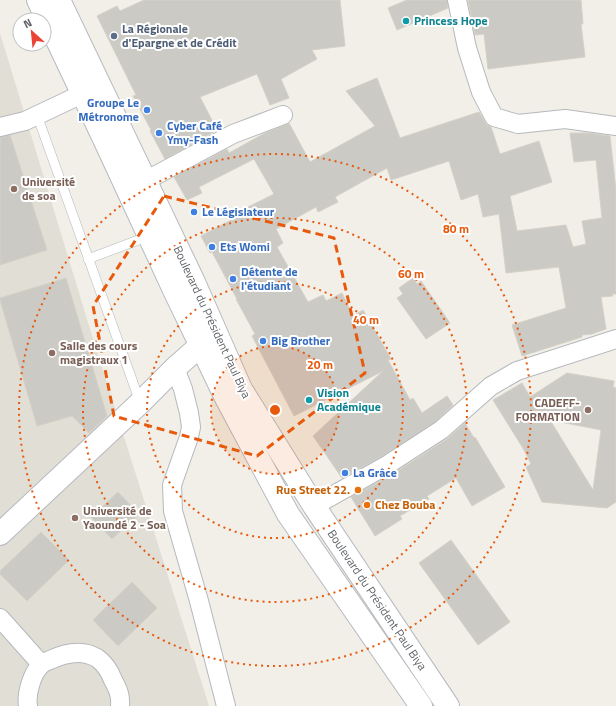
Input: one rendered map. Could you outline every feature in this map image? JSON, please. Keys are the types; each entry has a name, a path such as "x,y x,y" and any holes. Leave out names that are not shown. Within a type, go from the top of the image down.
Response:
{"main road":[{"name":"Boulevard du Président Paul Biya","path":"38,0 149,236 208,339 314,506 448,706"},
{"name":"Boulevard du Président Paul Biya","path":"59,0 192,280 225,396 288,514 421,706"},
{"path":"0,534 140,403 175,368 208,339"}],"street":[{"path":"457,0 467,48 476,78 481,92 494,117 518,124 565,119 616,126"},
{"path":"0,127 25,121 82,94"},
{"path":"145,181 233,134 283,115"},
{"path":"314,506 387,465 441,430 492,386 517,371 616,339"},
{"path":"175,368 183,389 191,427 172,486 173,512 199,601 226,706"},
{"path":"0,618 41,664"},
{"path":"28,706 28,692 33,677 41,664 59,656 76,652 90,655 98,659 106,667 119,693 120,706"}],"lane":[{"path":"37,115 140,403"},
{"path":"88,259 149,236"}],"highlighted area":[{"path":"164,196 334,238 365,373 257,456 114,416 93,306"}],"shaded area":[{"name":"Université de Yaoundé 2 - Soa","path":"0,33 90,329 209,706 0,706"}],"building":[{"path":"144,0 340,0 345,46 312,50 317,59 281,79 289,98 270,105 257,74 200,97 217,130 165,159 133,96 136,95 97,16 117,6 120,11"},
{"name":"Princess Hope","path":"407,0 447,0 448,8 397,30 388,8"},
{"path":"468,0 581,0 583,24 581,24 585,57 488,69 484,34 475,35"},
{"path":"377,78 400,138 479,112 487,125 491,127 500,154 539,141 552,182 510,196 517,231 566,225 573,247 586,244 582,221 602,218 596,160 574,162 570,133 588,133 610,136 616,190 616,294 612,294 613,296 601,297 606,329 592,334 582,335 582,337 522,356 512,325 566,308 559,267 506,273 499,214 483,217 478,194 461,200 449,161 391,180 387,168 335,197 338,202 318,212 316,207 276,229 283,243 277,247 308,302 323,295 326,301 342,293 353,316 363,310 391,359 388,360 410,400 413,398 422,413 447,396 453,405 435,422 382,456 342,478 313,436 383,371 294,416 252,336 255,334 237,299 212,252 210,253 201,236 250,210 248,207 274,194 254,159 199,187 202,193 187,200 174,177 227,149 229,153 265,133 289,123 310,162 375,126 346,91"},
{"name":"Université de soa","path":"10,135 47,250 0,265 0,137"},
{"name":"Salle des cours magistraux 1","path":"66,278 107,416 89,433 72,416 37,426 0,300 0,298"},
{"path":"413,278 417,284 421,281 450,323 426,339 397,298 403,294 399,288"},
{"path":"567,373 614,381 613,387 616,388 616,502 607,508 542,502 526,467 531,464 493,400 522,383 530,397","holes":["550,420 601,430 593,490"]},
{"path":"465,423 505,487 472,506 456,478 427,496 429,499 400,516 402,519 375,536 351,497 393,474 447,439"},
{"path":"118,492 139,514 112,539 91,517"},
{"path":"41,532 69,560 27,601 0,574 0,571"},
{"path":"451,540 510,622 478,645 419,563"},
{"path":"132,582 157,608 118,646 93,620"}],"place":[{"name":"Princess Hope","path":"406,21"},
{"name":"La Régionale d'Epargne et de Crédit","path":"114,36"},
{"name":"Groupe Le Métronome","path":"147,110"},
{"name":"Cyber Café Ymy-Fash","path":"159,133"},
{"name":"Université de soa","path":"14,189"},
{"name":"Le Législateur","path":"194,212"},
{"name":"Ets Womi","path":"212,247"},
{"name":"Détente de l'étudiant","path":"233,279"},
{"name":"Big Brother","path":"263,341"},
{"name":"Salle des cours magistraux 1","path":"52,353"},
{"name":"Vision Académique","path":"309,400"},
{"name":"CADEFF- FORMATION","path":"588,410"},
{"name":"La Grâce","path":"345,473"},
{"name":"Rue Street 22.","path":"358,490"},
{"name":"Chez Bouba","path":"367,505"},
{"name":"Université de Yaoundé 2 - Soa","path":"75,518"}]}
